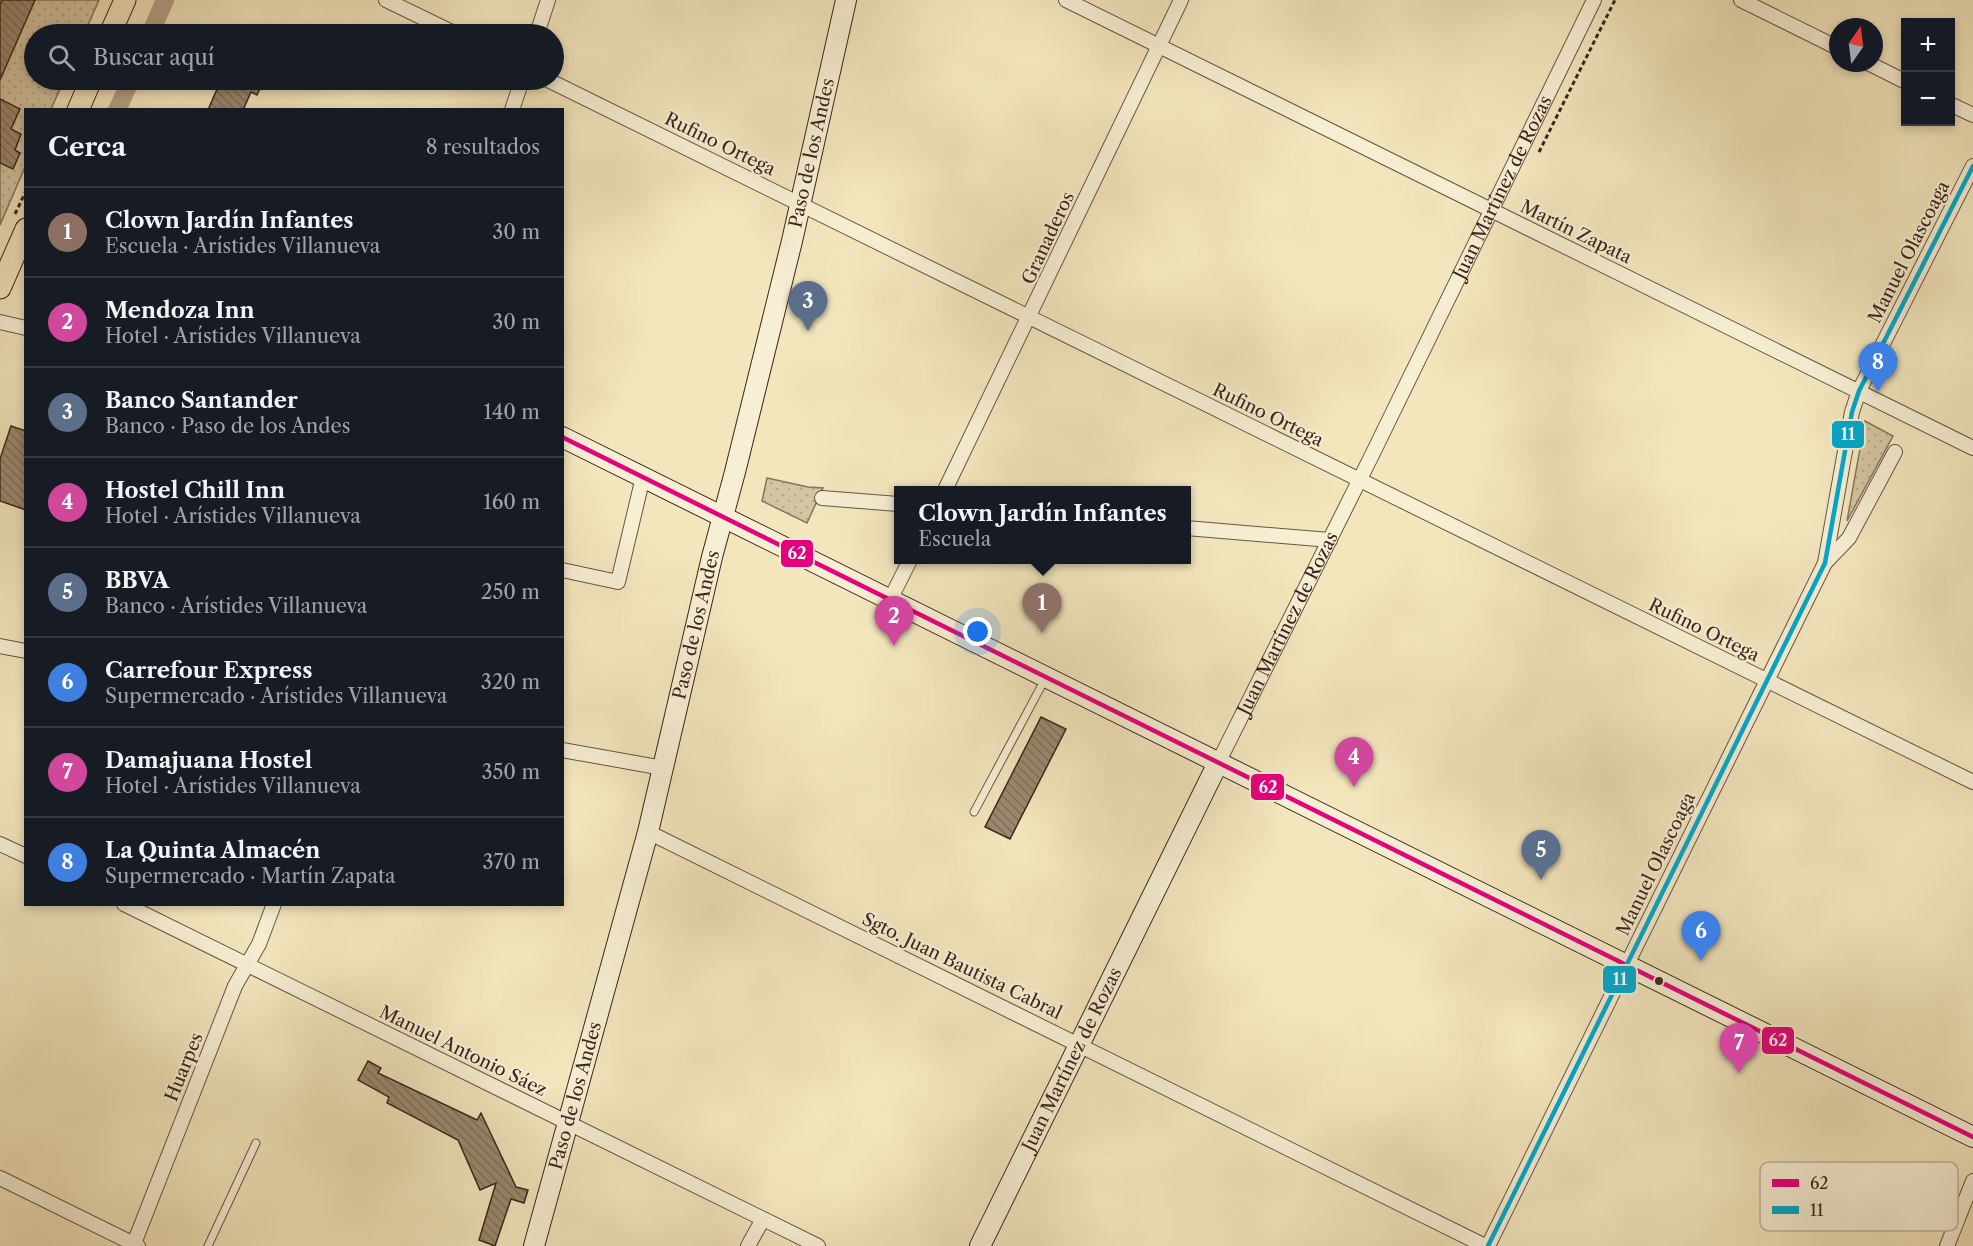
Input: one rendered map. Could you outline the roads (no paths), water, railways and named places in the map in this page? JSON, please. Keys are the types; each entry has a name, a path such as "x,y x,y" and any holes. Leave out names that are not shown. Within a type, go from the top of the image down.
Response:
{"main road":[{"path":"114,24 125,0"},
{"path":"79,108 87,90"},
{"path":"0,288 24,234"}],"street":[{"path":"386,0 435,24"},
{"path":"541,24 549,0"},
{"name":"Paso de los Andes","path":"534,1246 648,832 712,556 801,204 846,0"},
{"name":"Martín Zapata","path":"1066,0 1973,448"},
{"name":"Granaderos","path":"947,486 1181,0"},
{"name":"Juan Martínez de Rozas","path":"980,1246 1360,480 1594,0"},
{"path":"1741,0 1829,44"},
{"path":"1883,71 1901,80"},
{"name":"Rufino Ortega","path":"564,88 1973,782"},
{"path":"513,108 519,90"},
{"path":"1955,106 1973,115"},
{"name":"Manuel Olascoaga","path":"1826,563 1843,458 1852,412 1859,391 1973,166"},
{"path":"0,322 24,328"},
{"path":"564,438 1973,1137"},
{"name":"Manuel Olascoaga","path":"1487,1246 1826,563 1849,538 1895,452"},
{"path":"564,570 618,582 643,477"},
{"path":"822,498 894,504"},
{"path":"1191,528 1330,540"},
{"path":"891,600 908,564"},
{"path":"0,646 24,651"},
{"path":"564,750 663,768"},
{"name":"Sgto. Juan Bautista Cabral","path":"648,832 1487,1246"},
{"path":"0,844 24,855"},
{"name":"Manuel Antonio Sáez","path":"128,906 818,1246"},
{"name":"Huarpes","path":"135,1245 235,986 259,945 273,906"},
{"path":"0,1178 135,1245"},
{"path":"1958,1218 1973,1180"},
{"path":"748,1246 763,1219"},
{"path":"1947,1246 1953,1231"}],"lane":[{"path":"974,812 1046,677"},
{"path":"208,1246 256,1143"}],"waterway":[{"path":"154,24 165,0"},
{"path":"118,108 126,90"}],"place":[{"name":"Banco Santander","path":"808,331"},
{"name":"La Quinta Almacén","path":"1878,392"},
{"name":"Clown Jardín Infantes","path":"1042,633"},
{"name":"Mendoza Inn","path":"894,646"},
{"name":"Hostel Chill Inn","path":"1354,787"},
{"name":"BBVA","path":"1541,880"},
{"name":"Carrefour Express","path":"1701,961"},
{"name":"Damajuana Hostel","path":"1739,1073"}]}
